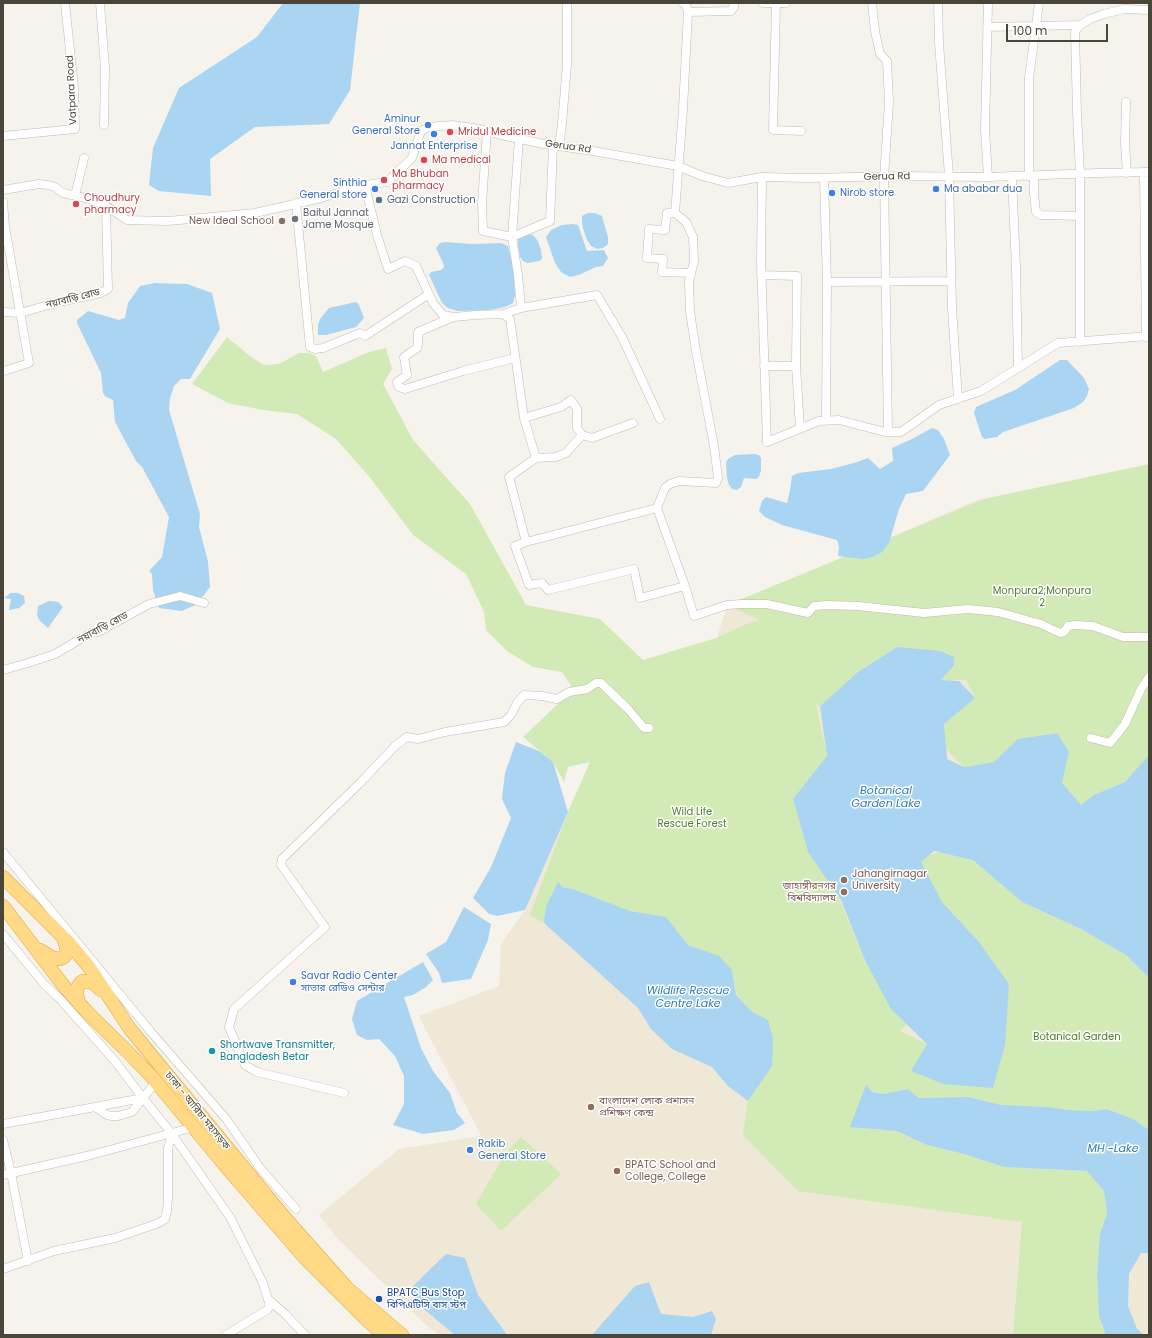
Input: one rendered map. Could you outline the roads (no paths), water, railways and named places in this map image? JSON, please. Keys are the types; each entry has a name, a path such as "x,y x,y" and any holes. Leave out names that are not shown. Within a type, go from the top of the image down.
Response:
{"highway":[{"name":"ঢাকা - আরিচা মহাসড়ক","path":"3,877 63,937 89,967 130,1029 290,1224 348,1288 402,1335"},
{"name":"ঢাকা - আরিচা মহাসড়ক","path":"3,906 80,1005 156,1082 304,1257 384,1335"},
{"path":"28,939 44,954 52,958 60,959 64,958 67,953 63,937"},
{"path":"80,1005 77,996 77,989 83,981 93,983 109,999"}],"street":[{"name":"Vatpara Road","path":"3,136 75,129 74,88 64,3"},
{"path":"100,3 105,68 104,125"},
{"path":"487,131 482,203 483,231 512,237 550,221 556,146 562,124 566,64 567,3"},
{"path":"675,213 688,12 686,5 683,3"},
{"path":"688,12 731,11 734,7 734,3"},
{"path":"763,3 786,3"},
{"path":"872,3 875,31 880,54 887,61 889,102 884,177 888,432"},
{"path":"938,3 939,43 949,176 951,281 958,399"},
{"path":"988,3 985,130 988,177"},
{"path":"1039,3 1030,78 1032,176 1036,212 1041,216 1080,216"},
{"path":"776,4 773,130 801,131"},
{"path":"1080,342 1080,174 1076,113 1075,32 1080,26 1090,19 1124,9 1149,10"},
{"path":"988,27 1080,26"},
{"path":"1126,102 1125,143 1127,173"},
{"name":"Gerua Rd","path":"3,190 39,184 48,185 55,187 64,193 90,199 106,206 127,220 148,221 203,218 255,213 321,198 365,185 387,182 412,158 421,131 429,127 452,125 556,146 678,166 702,176 728,183 762,177 988,177 1146,172"},
{"path":"520,139 512,237 521,308"},
{"path":"75,196 84,158"},
{"path":"762,177 761,275 767,442 818,420 839,420 888,432 901,432 940,405 981,391 1058,343 1148,336 1146,172"},
{"path":"1012,176 1018,368"},
{"path":"824,178 827,282 826,420"},
{"path":"365,185 377,235 388,269 405,260 416,266 433,303 443,315 454,317"},
{"path":"3,202 5,227 29,363 4,371"},
{"path":"296,203 310,347 315,349 323,348 360,333 365,336 430,294"},
{"name":"নয়াবাড়ি রোড","path":"3,312 20,313 59,302 101,293 108,289 106,206"},
{"path":"691,273 662,272 663,259 647,258 649,229 665,230 667,213 675,213 686,222 693,237 694,261 689,282 690,312 713,438 718,478 716,483 679,481 670,484 664,488 658,508 694,616 727,605 741,604 768,604 808,613 814,606 827,605 858,606 924,613 968,609 998,612 1041,624 1060,633 1064,632 1068,626 1075,625 1092,626 1123,637 1149,637"},
{"path":"761,275 797,276 796,366 800,428"},
{"path":"827,282 951,281"},
{"path":"515,358 463,371 405,389 399,387 397,382 407,375 404,357 417,348 418,332 454,317 475,314 503,314 521,308 597,295 622,338 660,418"},
{"path":"503,314 510,319 524,418 536,458"},
{"path":"764,366 796,366"},
{"path":"524,418 561,407 571,400 577,409 577,428 582,435 592,438 633,423"},
{"path":"526,542 509,477 536,458 556,457 566,453 582,435"},
{"path":"658,508 514,546 529,585 542,582 548,590 634,569 640,598 685,586"},
{"name":"নয়াবাড়ি রোড","path":"3,670 55,654 91,633 98,632 149,604 180,596 204,603"},
{"path":"1091,738 1110,743 1125,724 1141,689 1149,676"},
{"path":"344,1093 257,1072 244,1066 229,1027 234,1009 326,927 281,865 282,859 360,784 395,746 407,737 418,738 504,722 511,715 524,695 557,699 569,692 587,688 596,683 601,683 628,709 644,728 649,728"},
{"path":"3,852 151,1032 227,1120 260,1168 296,1209"},
{"path":"3,934 40,979 60,999 114,1060 172,1134 230,1217 263,1283 270,1306 267,1310 226,1335"},
{"path":"95,1107 107,1115 112,1116 132,1112 156,1082"},
{"path":"3,1124 144,1098"},
{"path":"7,1174 91,1155 194,1128"},
{"path":"3,1269 54,1251 115,1238 159,1223 165,1219 168,1198 168,1148 172,1134"},
{"path":"3,1140 7,1174 28,1260"},
{"path":"269,1300 305,1335"}],"water":[{"path":"283,3 360,3 350,90 329,124 255,127 210,159 211,196 159,191 149,185 153,148 179,88 257,37"},
{"path":"588,213 595,213 602,216 608,237 608,244 603,248 597,249 591,246 587,240 583,228 582,216"},
{"path":"562,225 578,225 587,251 604,250 608,258 603,266 596,267 579,275 570,277 561,272 555,263 546,237 551,230"},
{"path":"522,235 533,235 538,241 542,259 539,261 527,263 520,257 518,239"},
{"path":"440,243 471,244 501,243 508,246 513,267 515,295 513,303 505,307 489,310 457,311 448,308 442,303 429,275 431,272 441,270 444,267 436,248"},
{"path":"155,283 187,284 212,293 220,329 190,379 181,379 174,386 170,398 169,410 200,514 199,527 208,562 210,587 197,604 182,611 159,608 153,590 152,574 149,571 162,557 169,517 142,467 136,461 115,422 113,400 106,397 103,393 101,373 77,323 77,320 88,311 119,320 125,318 128,303 140,286"},
{"path":"356,302 359,305 364,318 356,327 326,335 318,335 318,325 320,319 329,308"},
{"path":"1060,360 1067,360 1084,378 1089,389 1083,402 1074,408 1003,432 997,437 985,439 982,437 974,413 976,407 1015,390"},
{"path":"932,428 938,430 944,439 950,455 923,491 906,494 899,509 889,543 882,552 872,557 863,559 838,556 839,547 837,540 782,525 765,517 759,511 762,501 766,497 787,503 792,476 798,473 831,469 868,458 880,469 893,461 892,448"},
{"path":"735,455 759,455 761,458 761,471 759,476 757,479 744,478 741,487 737,490 732,489 727,478 726,462"},
{"path":"11,593 18,593 24,596 25,603 19,608 9,610 11,599 4,598"},
{"path":"49,601 58,602 63,607 48,628 39,620 37,615 38,606"},
{"name":"Botanical Garden Lake","path":"897,647 940,651 954,657 954,665 941,680 959,681 975,698 944,724 947,759 964,767 994,762 1018,739 1057,733 1069,752 1062,783 1081,805 1094,795 1125,782 1149,755 1149,978 1126,955 1081,929 1022,902 973,860 934,851 921,862 942,902 978,941 1009,984 1005,1045 993,1088 943,1084 911,1071 927,1044 891,1009 865,960 841,900 808,852 793,799 827,756 820,706 858,672"},
{"path":"516,742 539,751 553,762 568,812 525,910 497,916 489,914 473,898 491,867 511,818 502,799 505,773"},
{"name":"Wildlife Rescue Centre Lake","path":"558,882 563,888 573,889 630,911 666,917 688,945 719,956 732,970 736,995 751,1011 768,1020 773,1038 772,1066 748,1101 728,1086 712,1067 672,1049 651,1029 638,1008 544,923 546,906"},
{"path":"464,907 491,924 488,940 471,979 442,983 439,973 426,954 446,942"},
{"path":"423,962 433,980 426,987 413,995 404,997 421,1048 433,1071 450,1093 457,1113 465,1123 454,1130 423,1134 393,1125 404,1104 404,1076 395,1056 379,1039 367,1040 357,1035 352,1019 357,1001"},
{"name":"MH -Lake","path":"866,1085 872,1092 883,1094 908,1089 919,1098 969,1097 1001,1105 1092,1111 1107,1109 1133,1119 1149,1130 1149,1253 1141,1253 1129,1274 1128,1306 1137,1329 1144,1335 1106,1335 1099,1316 1097,1274 1100,1234 1107,1214 1104,1191 1087,1171 1004,1167 964,1154 927,1145 897,1131 850,1127"},
{"path":"446,1254 465,1258 478,1295 507,1335 455,1335 414,1301 412,1287"},
{"path":"649,1282 661,1314 693,1317 712,1311 716,1319 711,1335 592,1335 635,1286"}],"place":[{"name":"Aminur General Store","path":"428,125"},
{"name":"Mridul Medicine","path":"450,132"},
{"name":"Jannat Enterprise","path":"434,134"},
{"name":"Ma medical","path":"424,160"},
{"name":"Ma Bhuban pharmacy","path":"384,180"},
{"name":"Sinthia General store","path":"375,189"},
{"name":"Ma ababar dua","path":"936,189"},
{"name":"Nirob store","path":"832,193"},
{"name":"Gazi Construction","path":"379,200"},
{"name":"Choudhury pharmacy","path":"76,204"},
{"name":"Baitul Jannat Jame Mosque","path":"295,219"},
{"name":"New Ideal School","path":"282,221"},
{"name":"Jahangirnagar University","path":"844,880"},
{"name":"জাহাঙ্গীরনগর বিশ্ববিদ্যালয়","path":"844,892"},
{"name":"Savar Radio Center সাভার রেডিও সেন্টার","path":"293,982"},
{"name":"Shortwave Transmitter, Bangladesh Betar","path":"212,1051"},
{"name":"বাংলাদেশ লোক প্রশাসন প্রশিক্ষণ কেন্দ্র","path":"591,1107"},
{"name":"Rakib General Store","path":"470,1150"},
{"name":"BPATC School and College, College","path":"617,1171"},
{"name":"BPATC Bus Stop বিপিএটিসি বাস স্টপ","path":"379,1299"}],"park label":[{"name":"Monpura2;Monpura 2","path":"1042,596"},
{"name":"Wild Life Rescue Forest","path":"692,818"},
{"name":"Botanical Garden","path":"1077,1037"}]}
